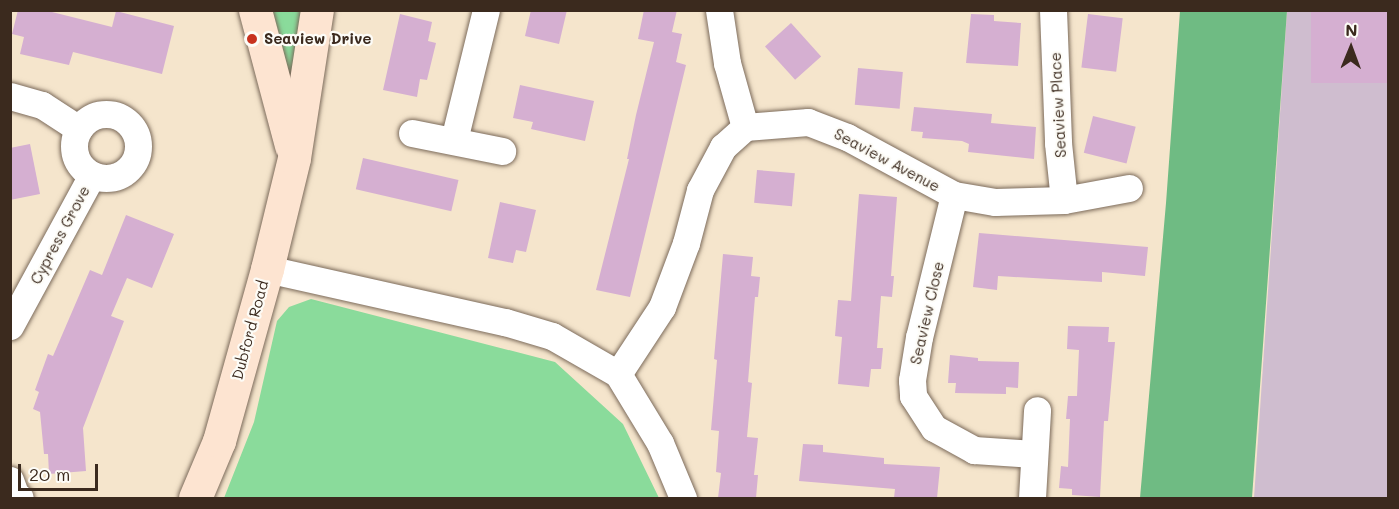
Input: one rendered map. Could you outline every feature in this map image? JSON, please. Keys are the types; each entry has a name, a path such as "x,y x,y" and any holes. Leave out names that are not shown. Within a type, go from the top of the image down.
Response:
{"street":[{"name":"Dubford Road","path":"255,10 294,158"},
{"name":"Dubford Road","path":"195,498 219,441 267,269 294,158 317,10"},
{"path":"454,140 486,10"},
{"path":"618,374 662,307 686,243 700,190 723,147 745,127 727,63 719,10"},
{"name":"Seaview Place","path":"1053,10 1058,143 1064,200"},
{"path":"10,96 42,105 79,129"},
{"name":"Cypress Grove","path":"110,114 126,121 136,135 138,151 132,166 115,177 103,178 92,175 77,160 75,139 79,129 92,117 110,114"},
{"name":"Seaview Avenue","path":"745,127 808,122 847,137 954,195 995,202 1064,200 1129,188"},
{"path":"412,133 502,151"},
{"name":"Cypress Grove","path":"10,326 92,175"},
{"name":"Seaview Close","path":"954,195 919,337 912,380 913,396 934,428 974,450 1034,454"},
{"path":"267,269 505,322 552,336 618,374 660,443 683,498"},
{"path":"1032,498 1037,410"}],"shaded area":[{"path":"1287,11 1388,11 1388,498 1254,498"}],"green space":[{"path":"266,11 305,11 294,74 288,79"},
{"path":"1180,11 1287,11 1252,498 1140,498"},
{"path":"311,299 555,362 623,424 659,498 224,498 254,422 277,321 289,307"}],"building":[{"path":"18,10 44,10 112,27 116,11 174,26 162,74 73,52 69,65 20,54 24,37 12,34"},
{"path":"531,10 567,10 559,44 525,36"},
{"path":"644,10 677,10 672,32 682,34 676,62 686,65 630,297 596,290 629,159 627,159 636,115 654,42 638,39"},
{"path":"1311,10 1388,10 1388,83 1311,83"},
{"path":"400,14 432,22 428,41 436,43 427,80 420,79 417,97 383,90"},
{"path":"971,14 994,15 994,21 1021,23 1018,66 966,63"},
{"path":"1088,14 1123,18 1116,72 1081,68"},
{"path":"791,23 821,56 795,80 765,46"},
{"path":"858,68 903,72 900,109 855,105"},
{"path":"520,85 594,101 585,141 531,129 533,122 513,118"},
{"path":"914,107 992,114 991,123 1036,127 1034,159 968,152 969,144 962,141 922,138 923,132 911,131"},
{"path":"1093,116 1136,127 1126,164 1084,153"},
{"path":"30,144 40,194 10,200 10,148"},
{"path":"363,158 458,180 451,211 356,189"},
{"path":"757,170 795,173 792,206 754,203"},
{"path":"859,194 897,197 891,276 894,276 892,297 881,296 877,348 883,348 881,369 871,369 869,387 838,384 842,337 835,336 838,300 851,301"},
{"path":"500,202 536,210 526,252 516,250 513,263 488,258"},
{"path":"126,215 174,234 152,288 127,278 111,316 124,321 83,428 86,471 49,474 48,454 44,454 40,412 33,409 39,392 35,390 48,354 53,356 90,270 102,275"},
{"path":"979,233 1148,247 1145,276 1102,272 1102,282 998,276 997,290 973,287"},
{"path":"723,254 753,257 751,276 760,277 758,297 755,297 748,382 752,383 747,437 758,438 754,475 758,475 756,498 718,498 721,473 716,472 719,431 711,430 717,360 714,359"},
{"path":"1068,326 1109,327 1108,342 1115,342 1108,421 1104,421 1100,497 1072,495 1072,489 1059,488 1061,466 1068,467 1070,419 1066,419 1068,396 1077,396 1079,350 1067,349"},
{"path":"950,355 978,358 978,361 1019,362 1018,388 1006,387 1006,394 955,393 956,383 948,383"},
{"path":"803,444 823,445 823,452 884,458 884,464 940,467 937,498 894,498 895,489 799,481"}],"place":[{"name":"Seaview Drive","path":"252,39"}]}
